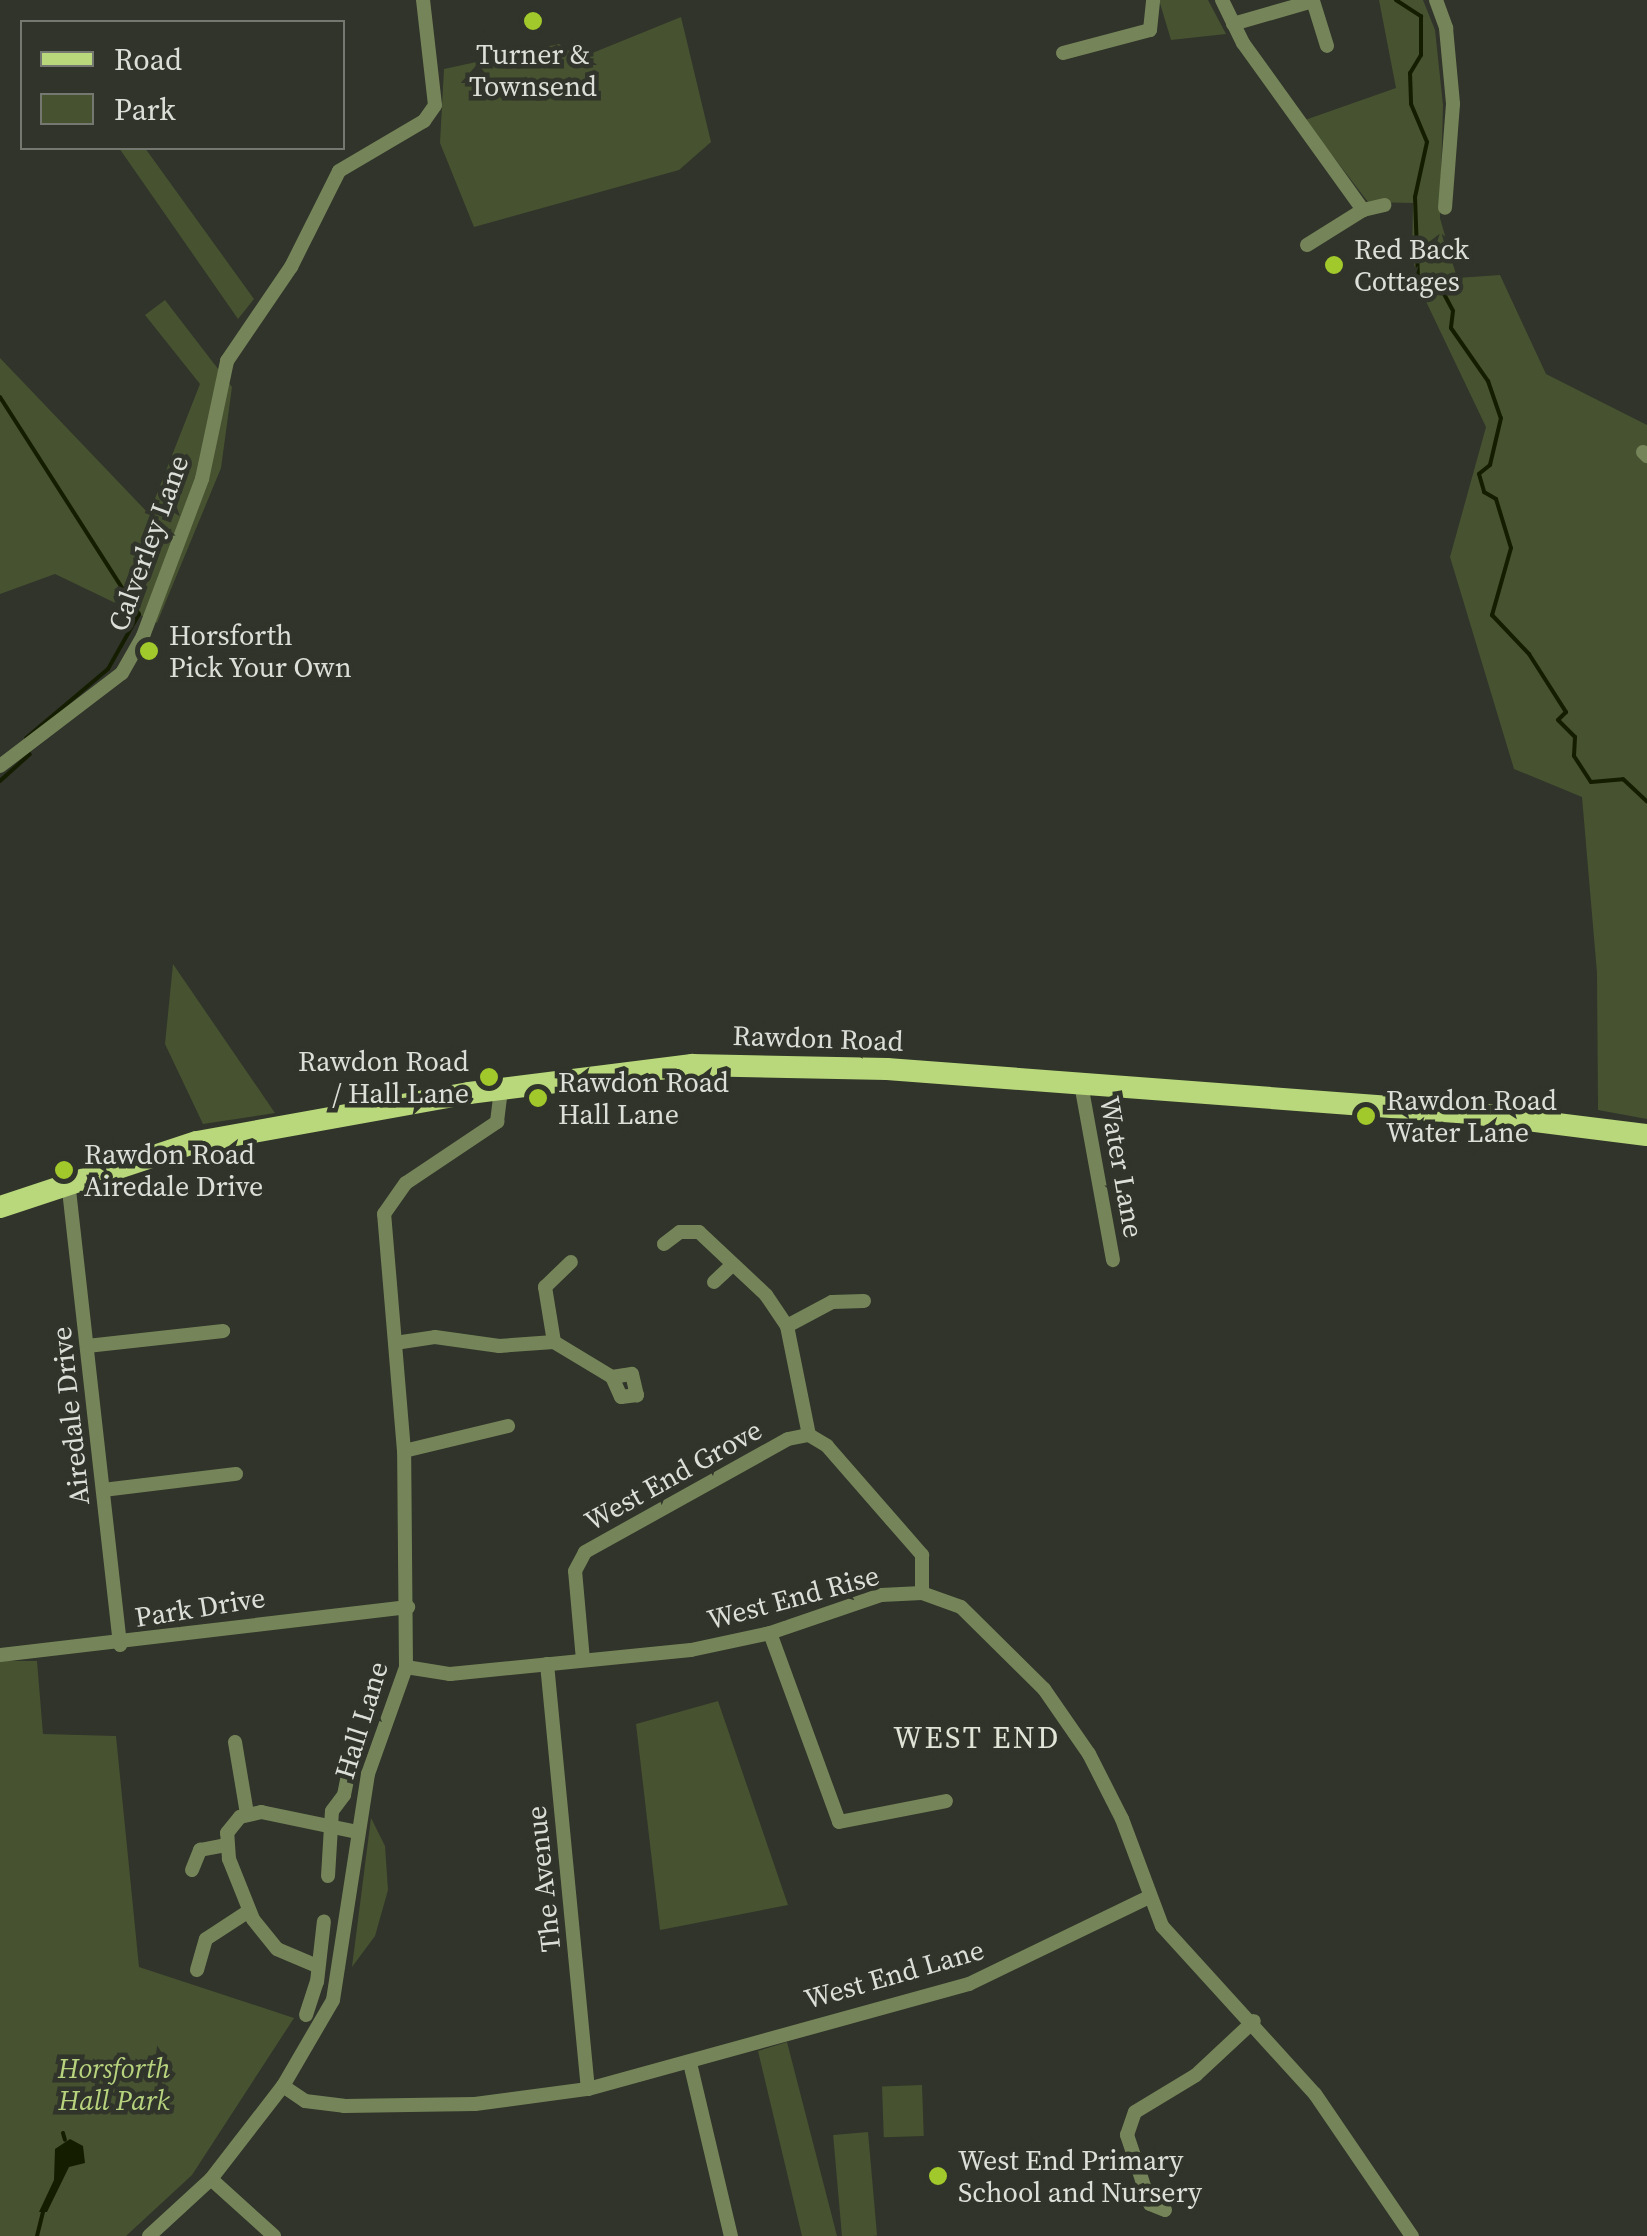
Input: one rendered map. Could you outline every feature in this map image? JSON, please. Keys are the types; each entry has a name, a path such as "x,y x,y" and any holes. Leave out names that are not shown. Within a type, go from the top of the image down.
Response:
{"main road":[{"name":"Rawdon Road","path":"0,1207 68,1181 198,1142 501,1088 742,1064 1470,1113 1647,1135"}],"street":[{"name":"Calverley Lane","path":"0,766 122,673 153,614 202,480 227,361 290,267 338,171 424,121 435,105 436,84 423,0"},
{"path":"1063,53 1150,30 1153,0"},
{"path":"1222,0 1233,24 1276,89 1363,210"},
{"path":"1436,0 1446,28 1453,104 1446,208"},
{"path":"1233,24 1312,2 1327,46"},
{"path":"1307,245 1363,210 1384,205"},
{"name":"Water Lane","path":"1081,1084 1113,1260"},
{"name":"Hall Lane","path":"149,2236 211,2179 283,2086 334,2000 368,1774 406,1667 404,1452 384,1243 387,1207 406,1184 497,1122 501,1088"},
{"name":"Airedale Drive","path":"68,1181 120,1646"},
{"path":"664,1244 694,1230 766,1295 787,1326 808,1435 827,1446 922,1555 922,1593"},
{"path":"554,1342 546,1281 571,1262"},
{"path":"714,1282 732,1265"},
{"path":"787,1326 832,1302 864,1301"},
{"path":"87,1346 223,1331"},
{"path":"395,1343 436,1337 499,1346 554,1342 612,1377"},
{"path":"404,1452 508,1426"},
{"name":"West End Grove","path":"583,1660 574,1571 586,1552 788,1439 808,1435"},
{"path":"103,1490 236,1474"},
{"name":"West End Rise","path":"406,1667 450,1674 690,1650 770,1634 844,1604 922,1593 961,1608 1044,1689 1090,1754 1122,1818 1148,1898"},
{"name":"Park Drive","path":"0,1655 120,1646 408,1607"},
{"path":"770,1634 839,1822 946,1801"},
{"name":"The Avenue","path":"547,1664 588,2089"},
{"path":"328,1876 330,1827 352,1771 355,1740"},
{"path":"235,1742 247,1814"},
{"path":"317,1966 277,1949 249,1911 226,1845 234,1823 247,1814 358,1832"},
{"path":"192,1870 197,1848 226,1845"},
{"path":"1148,1898 1162,1926 1254,2021 1316,2094 1412,2236"},
{"name":"West End Lane","path":"283,2086 305,2101 344,2106 475,2104 588,2089 690,2063 762,2036 970,1984 1148,1898"},
{"path":"197,1970 206,1939 249,1911"},
{"path":"306,2015 324,1921"},
{"path":"1165,2210 1150,2204 1127,2135 1135,2112 1196,2075 1254,2021"},
{"path":"690,2063 731,2236"},
{"path":"211,2179 274,2236"}],"green space":[{"path":"1159,0 1208,0 1226,34 1171,40"},
{"path":"1379,0 1423,0 1435,30 1443,105 1440,218 1457,278 1500,275 1546,374 1647,425 1647,1119 1598,1110 1597,973 1582,797 1514,769 1450,557 1486,427 1421,291 1412,256 1413,203 1368,202 1305,120 1396,88"},
{"path":"681,17 711,142 679,170 474,227 440,143 444,69 559,44 580,58"},
{"path":"120,150 146,150 254,299 238,319"},
{"path":"165,300 232,387 221,468 157,623 55,574 0,594 0,358 149,514 200,384 145,315"},
{"path":"173,964 275,1113 203,1124 165,1044"},
{"name":"Horsforth Hall Park","path":"0,1661 37,1661 43,1734 116,1736 139,1967 294,2018 192,2175 126,2236 0,2236"},
{"path":"718,1701 788,1905 660,1930 636,1724"},
{"path":"371,1818 385,1846 388,1890 375,1936 352,1967"},
{"path":"787,2042 837,2236 802,2236 758,2051"},
{"path":"922,2085 924,2136 884,2137 882,2086"},
{"path":"868,2132 877,2236 842,2236 833,2135"}],"shaded area":[{"path":"70,2139 83,2146 85,2163 69,2167 47,2212 39,2212 54,2180 55,2149"}],"waterway":[{"path":"1396,0 1421,16 1421,55 1410,73 1411,104 1427,142 1415,197 1418,277 1443,292 1453,311 1451,328 1488,381 1501,418 1490,465 1479,474 1484,492 1496,499 1511,548 1492,615 1529,654 1566,712 1558,720 1575,737 1574,756 1591,782 1623,779 1647,801"},
{"path":"0,397 139,614 108,669 26,738"},
{"path":"0,781 30,754"},
{"path":"63,2133 65,2140"},
{"path":"37,2236 43,2212"}],"place":[{"name":"Turner & Townsend","path":"533,21"},
{"name":"Red Back Cottages","path":"1334,265"},
{"name":"Horsforth Pick Your Own","path":"149,651"},
{"name":"Rawdon Road / Hall Lane","path":"489,1077"},
{"name":"Rawdon Road Hall Lane","path":"538,1098"},
{"name":"Rawdon Road Water Lane","path":"1366,1116"},
{"name":"Rawdon Road Airedale Drive","path":"64,1170"},
{"name":"West End Primary School and Nursery","path":"938,2176"}],"district":[{"name":"WEST END","path":"977,1738"}]}
